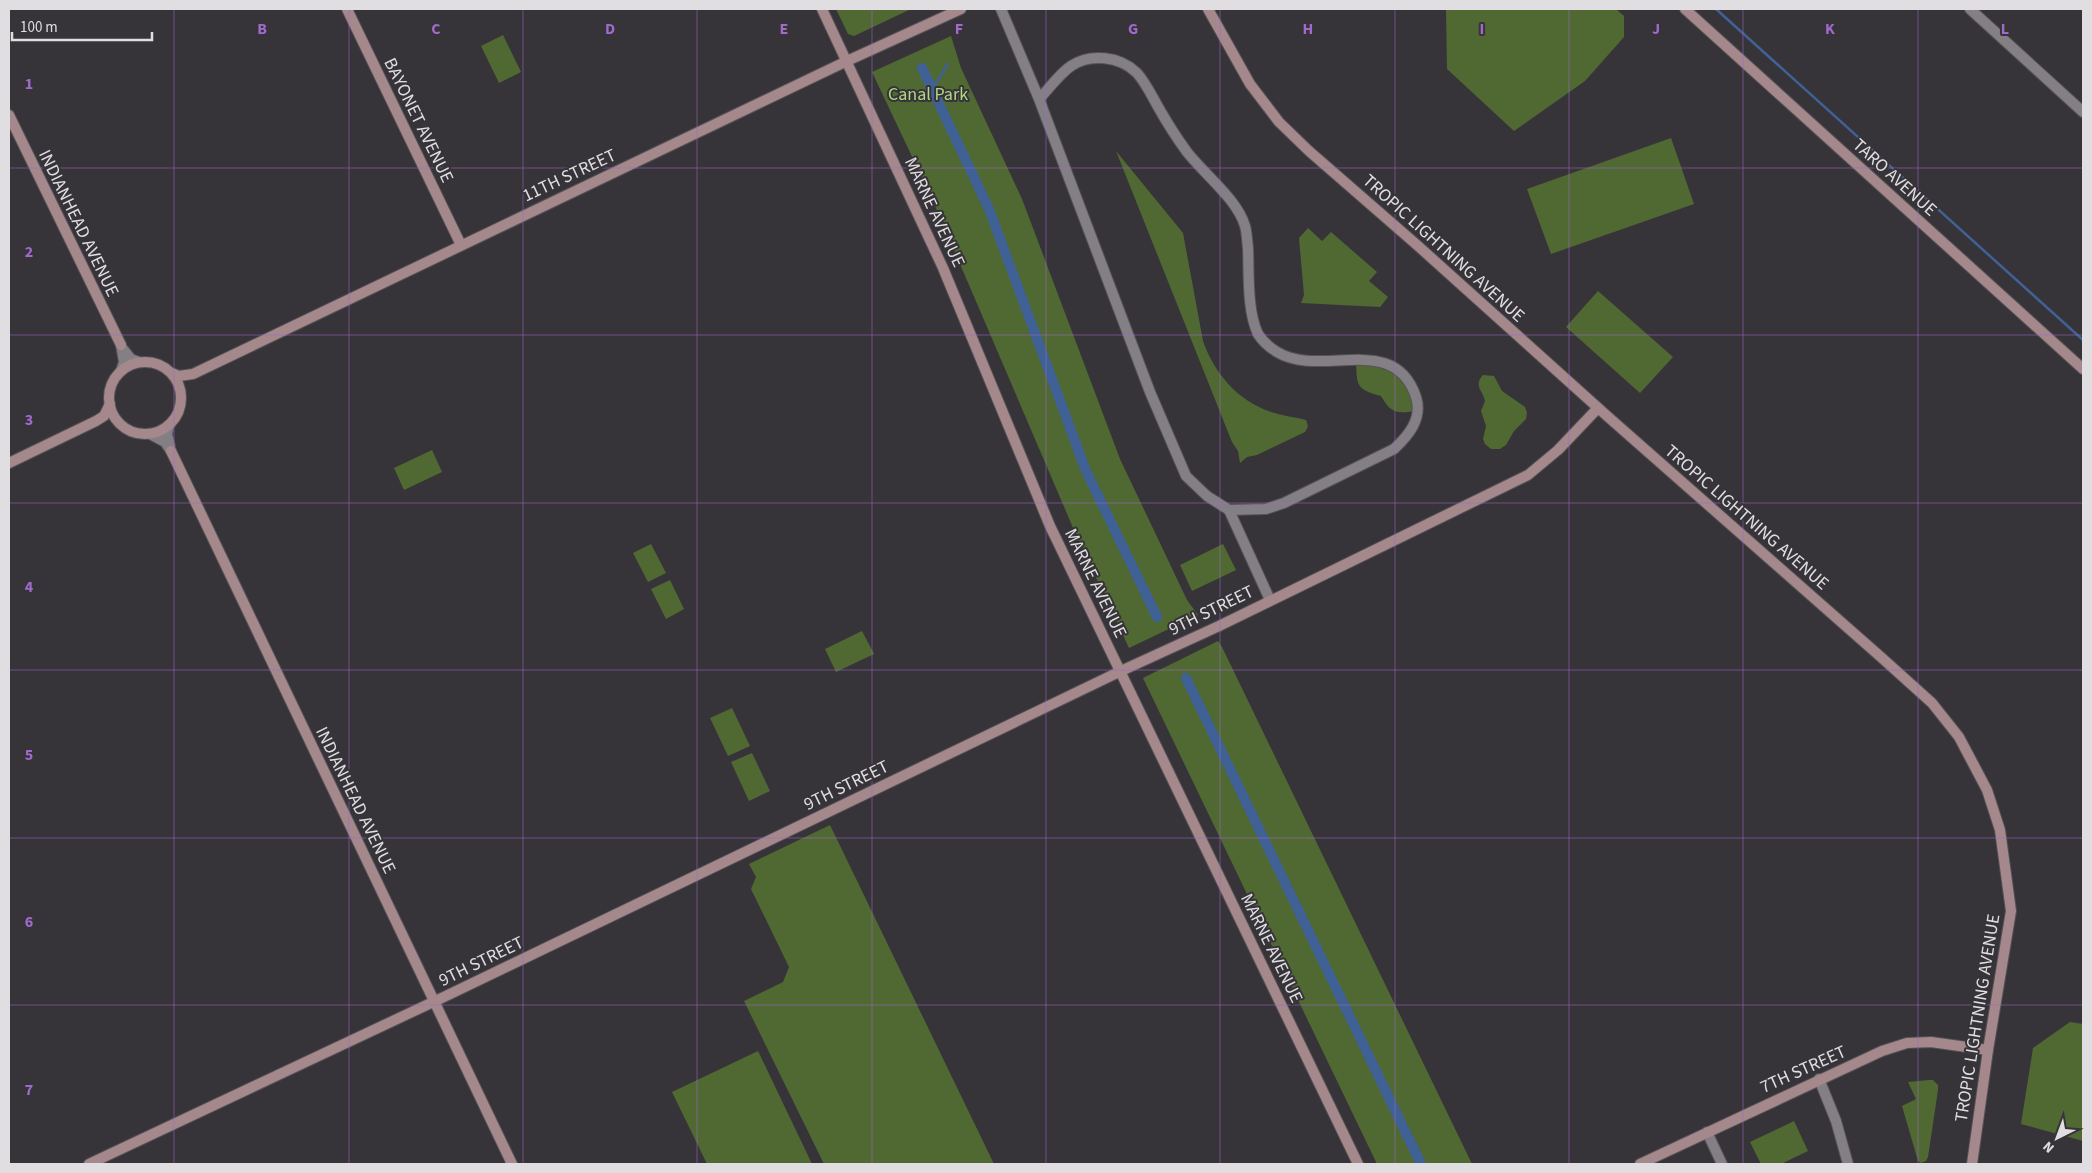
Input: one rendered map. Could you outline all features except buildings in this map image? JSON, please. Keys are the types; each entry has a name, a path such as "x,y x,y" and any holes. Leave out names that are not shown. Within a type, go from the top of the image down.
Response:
{"street":[{"name":"BAYONET AVENUE","path":"347,9 461,245"},
{"name":"MARNE AVENUE","path":"822,9 943,268 1050,526 1358,1164"},
{"name":"11TH STREET","path":"193,374 847,61 961,9"},
{"path":"1001,9 1039,99 1150,392 1186,476 1207,496 1229,510 1270,600"},
{"name":"TROPIC LIGHTNING AVENUE","path":"1208,9 1250,84 1279,122 1598,408 1925,697 1959,737 1987,790 2000,830 2011,911 1988,1050 1972,1164"},
{"name":"TARO AVENUE","path":"1685,9 2083,369"},
{"path":"1970,9 2083,112"},
{"path":"1039,99 1070,67 1090,58 1111,58 1136,72 1173,134 1200,169 1240,213 1246,228 1252,316 1258,334 1268,346 1285,357 1300,361 1356,360 1387,363 1397,368 1411,385 1418,411 1407,437 1394,449 1284,503 1266,509 1229,510"},
{"name":"INDIANHEAD AVENUE","path":"9,114 120,345"},
{"path":"120,345 127,355 139,362 157,364 179,376 193,374"},
{"path":"9,463 104,416 110,404 111,385 121,371 124,362 120,345"},
{"path":"121,371 139,362"},
{"path":"172,373 181,392"},
{"path":"150,434 160,431 169,425 180,410 181,392 187,379 193,374"},
{"path":"110,404 118,422"},
{"name":"9TH STREET","path":"89,1164 434,1002 1528,475 1558,450 1598,408"},
{"path":"96,421 111,419 131,431 159,437 171,451"},
{"path":"169,425 167,434 171,451"},
{"name":"INDIANHEAD AVENUE","path":"171,451 512,1164"},
{"name":"7TH STREET","path":"1640,1164 1882,1051 1907,1043 1931,1042 1988,1050"},
{"path":"1819,1079 1830,1102 1848,1164"},
{"path":"1707,1132 1721,1160"}],"green space":[{"path":"836,9 911,9 854,36 848,34"},
{"path":"1446,9 1616,9 1624,16 1624,37 1585,81 1514,131 1447,69"},
{"path":"503,35 521,72 499,83 481,46"},
{"name":"Canal Park","path":"951,36 961,68 1022,199 1120,459 1187,600 1198,615 1129,648 1077,537 933,201 872,72"},
{"path":"1671,138 1694,204 1551,254 1527,189"},
{"path":"1116,151 1183,233 1203,341 1221,375 1238,393 1259,407 1275,413 1306,420 1308,426 1305,432 1257,455 1247,457 1240,463 1238,451 1232,442"},
{"path":"1308,228 1322,241 1331,232 1377,272 1369,281 1388,297 1380,307 1301,303 1304,295 1299,238"},
{"path":"1598,291 1673,357 1640,393 1566,327"},
{"path":"1356,360 1397,368 1418,411 1400,412 1392,410 1381,396 1362,388 1357,381"},
{"path":"1483,375 1494,376 1502,391 1525,407 1527,413 1526,419 1514,431 1506,445 1500,449 1491,449 1485,444 1483,439 1486,426 1481,411 1485,401 1479,382"},
{"path":"432,450 442,472 404,490 394,468"},
{"path":"651,544 666,573 648,582 633,553"},
{"path":"1223,544 1236,570 1192,591 1180,565"},
{"path":"670,580 684,609 666,619 651,589"},
{"path":"862,631 874,654 836,672 825,649"},
{"path":"1218,641 1472,1164 1377,1164 1143,678"},
{"path":"732,708 750,746 728,756 710,718"},
{"path":"752,753 770,791 749,801 731,762"},
{"path":"830,825 994,1164 824,1164 744,1001 783,982 789,967 751,889 756,877 749,864"},
{"path":"2070,1022 2083,1024 2083,1141 2021,1124 2033,1048"},
{"path":"758,1051 812,1164 707,1164 672,1092"},
{"path":"1933,1080 1938,1085 1938,1090 1928,1157 1926,1161 1921,1163 1918,1161 1902,1106 1916,1099 1908,1082"},
{"path":"1794,1121 1808,1151 1781,1164 1761,1164 1750,1142"}],"waterway":[{"path":"1716,9 2083,340"},
{"path":"932,90 948,64"},
{"path":"922,68 989,209 1086,471 1157,617"},
{"path":"1186,678 1421,1164"}]}
